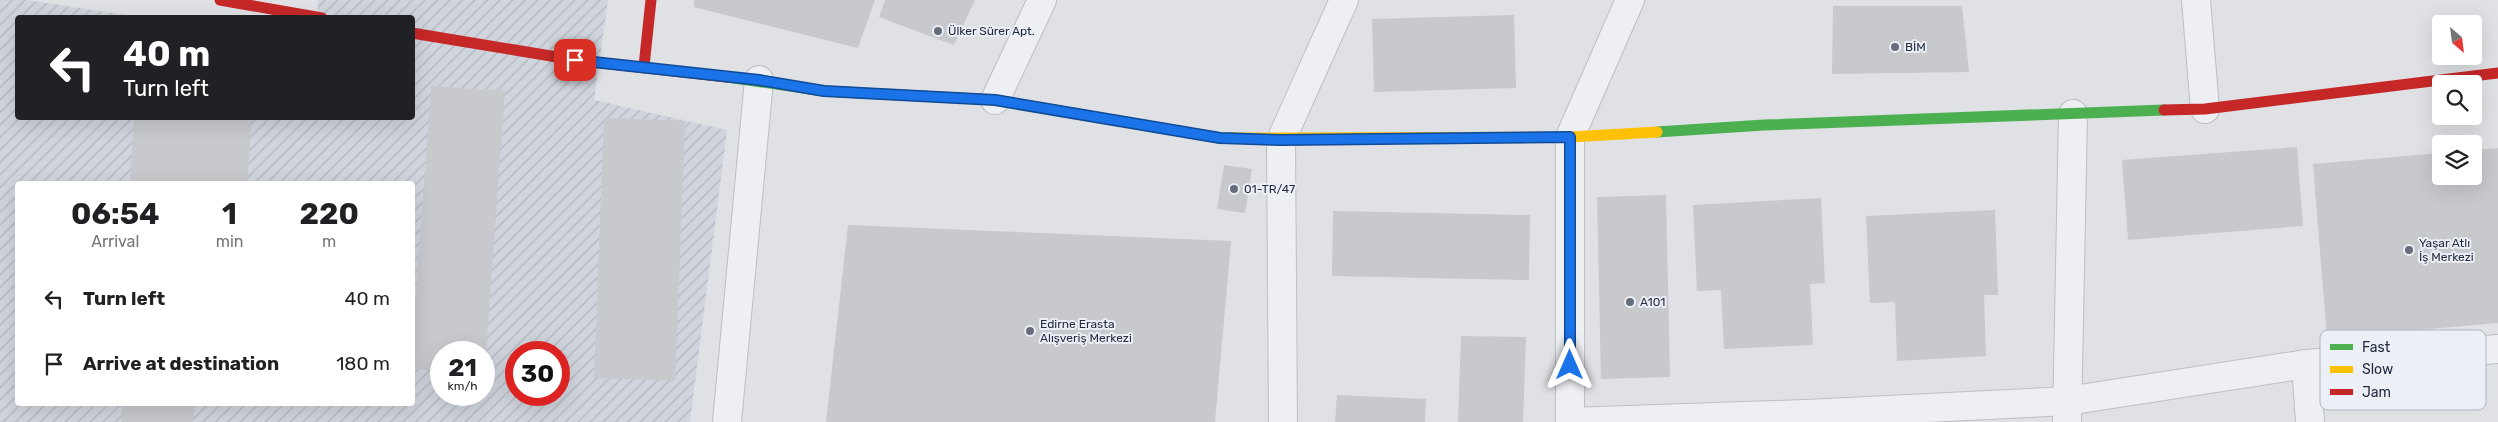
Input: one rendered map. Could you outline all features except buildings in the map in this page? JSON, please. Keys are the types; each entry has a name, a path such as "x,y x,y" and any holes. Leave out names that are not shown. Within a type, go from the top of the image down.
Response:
{"street":[{"path":"220,0 270,4 311,15"},
{"path":"644,66 651,0"},
{"path":"995,100 1042,0"},
{"path":"1283,422 1281,140 1344,0"},
{"path":"1630,0 1570,137 1570,422 2067,411 2306,364 2320,363"},
{"path":"2196,0 2205,109"},
{"path":"415,33 575,60 759,80 824,91 995,100 1220,138 1281,140 1570,137 1764,125 2205,109 2498,73"},
{"path":"727,422 759,80"},
{"path":"2067,411 2073,114"},
{"path":"2306,364 2310,422"}],"shaded area":[{"path":"0,0 27,0 126,15 15,15 15,120 415,120 415,15 317,15 318,0 608,0 594,100 727,130 690,422 0,422"}],"traffic: fast":[{"path":"727,77 824,91 995,100 1220,138 1234,138"},
{"path":"1657,132 1764,125 2164,110"}],"traffic: slow":[{"path":"1234,138 1570,137 1657,132"}],"traffic: jam":[{"path":"220,0 305,15"},
{"path":"644,66 651,0"},
{"path":"415,33 575,60 727,77"},
{"path":"2164,110 2205,109 2498,73"}],"place":[{"name":"Ülker Sürer Apt.","path":"938,31"},
{"name":"BİM","path":"1895,47"},
{"name":"01-TR/47","path":"1234,189"},
{"name":"Yaşar Atlı İş Merkezi","path":"2409,250"},
{"name":"A101","path":"1630,302"},
{"name":"Edirne Erasta Alışveriş Merkezi","path":"1030,331"}],"route":[{"path":"575,60 759,80 824,91 995,100 1220,138 1281,140 1570,137 1570,365"}]}
